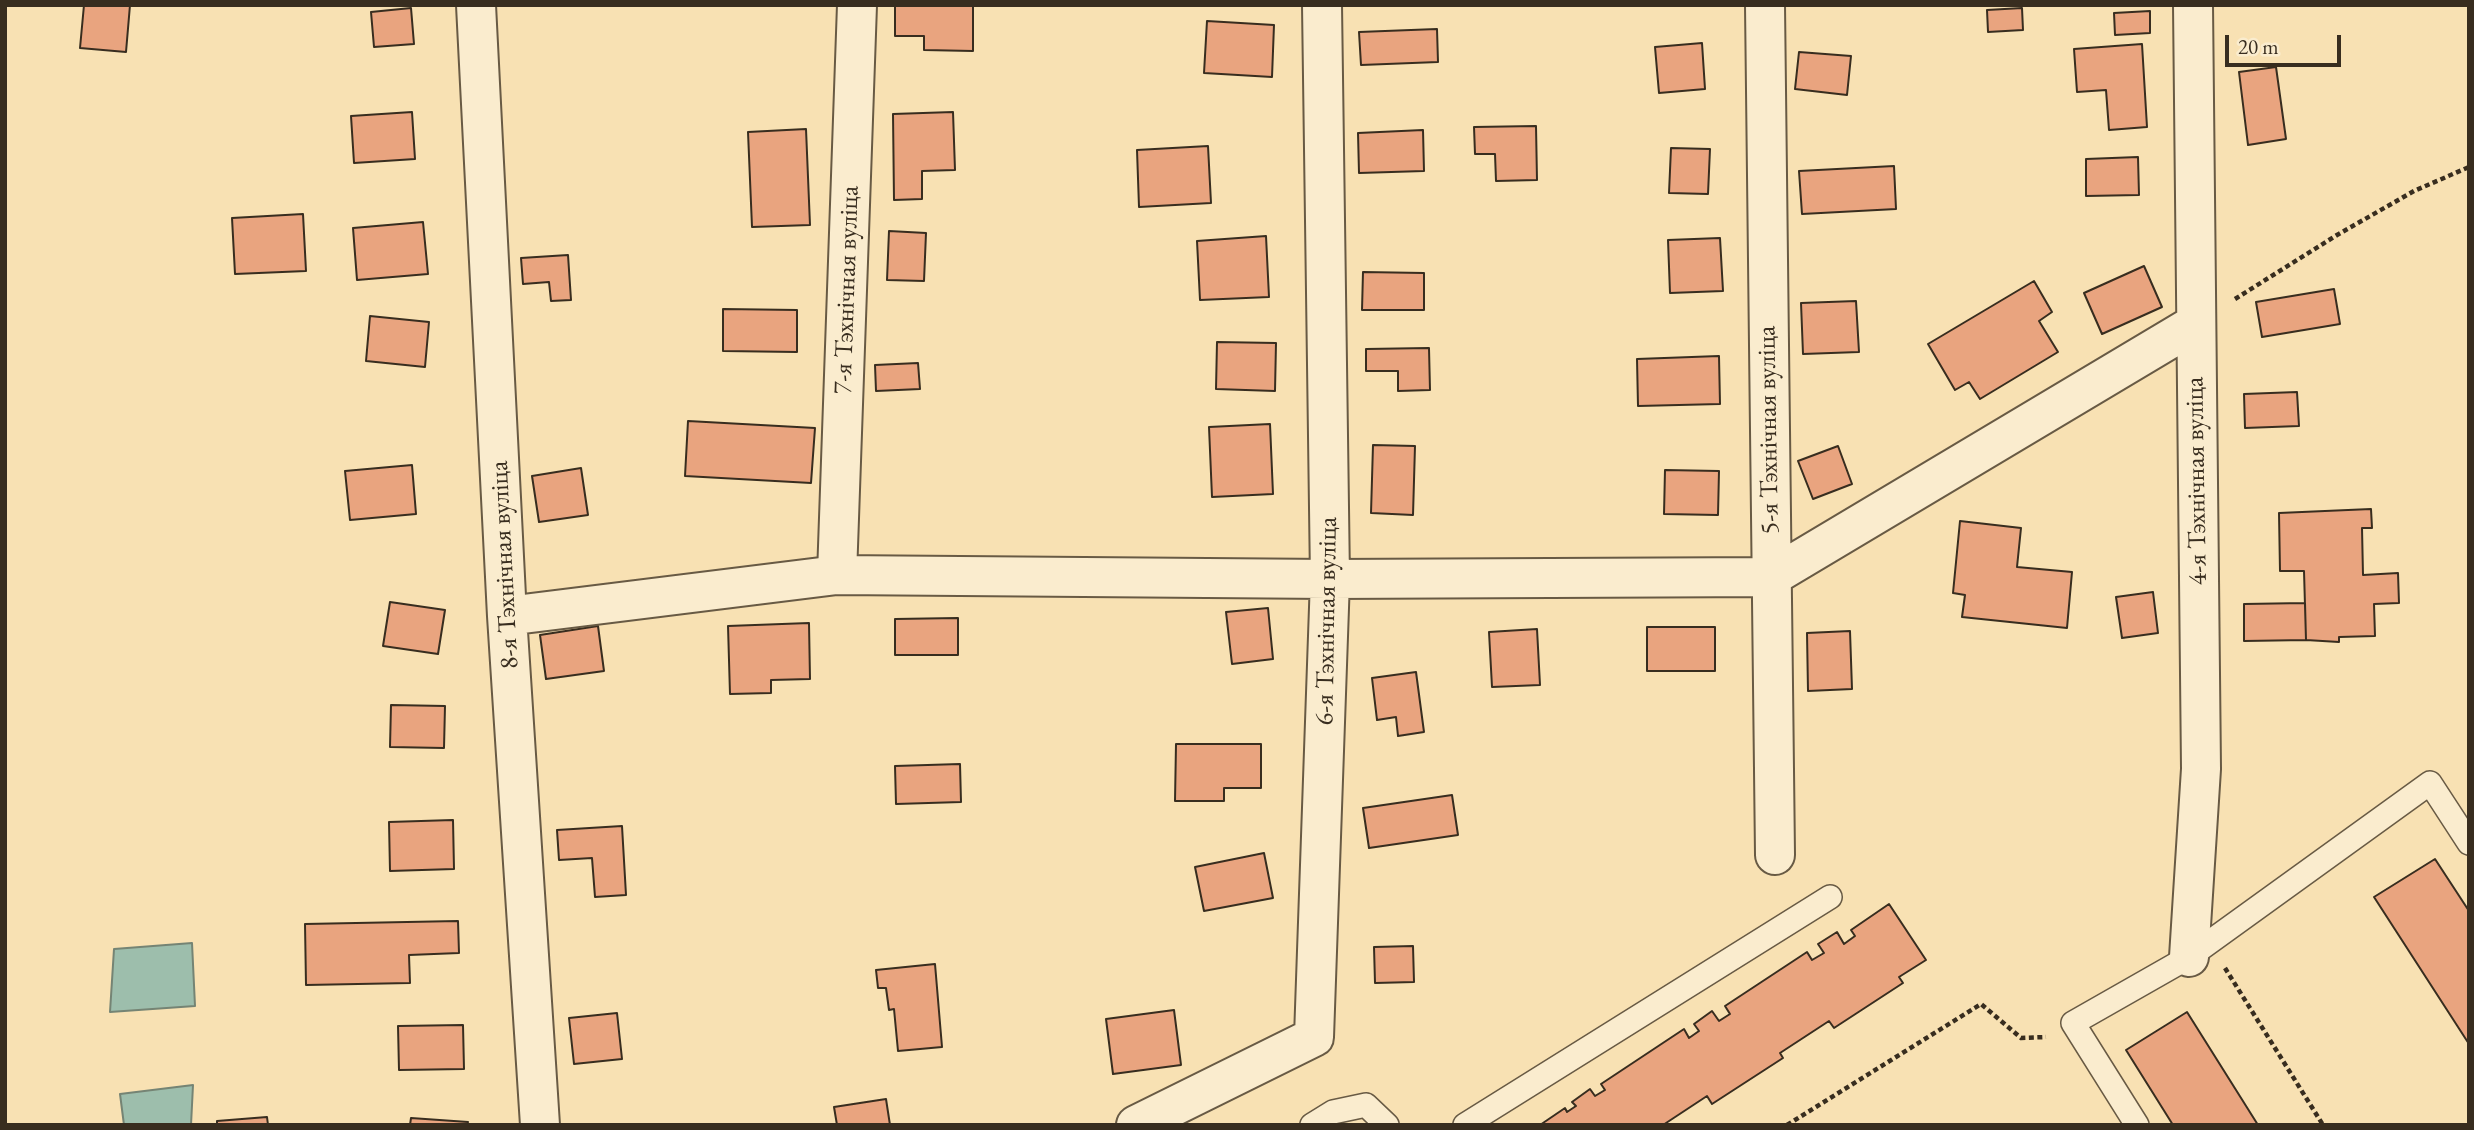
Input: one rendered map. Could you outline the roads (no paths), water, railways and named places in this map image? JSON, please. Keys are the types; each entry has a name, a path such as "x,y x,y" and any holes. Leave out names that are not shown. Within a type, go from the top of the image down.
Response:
{"street":[{"name":"8-я Тэхнічная вуліца","path":"475,5 507,616 540,1125"},
{"name":"7-я Тэхнічная вуліца","path":"837,575 857,5"},
{"name":"6-я Тэхнічная вуліца","path":"1136,1125 1314,1037 1330,579 1322,5"},
{"name":"5-я Тэхнічная вуліца","path":"1765,5 1776,855"},
{"name":"4-я Тэхнічная вуліца","path":"2189,957 2201,769 2193,5"},
{"path":"507,616 837,575 1330,579 1771,577 2195,324"}],"lane":[{"path":"2137,1125 2073,1023 2189,957 2430,783 2469,843"},
{"path":"1465,1125 1830,897"},
{"path":"1312,1125 1332,1112 1366,1105 1387,1125"}]}
